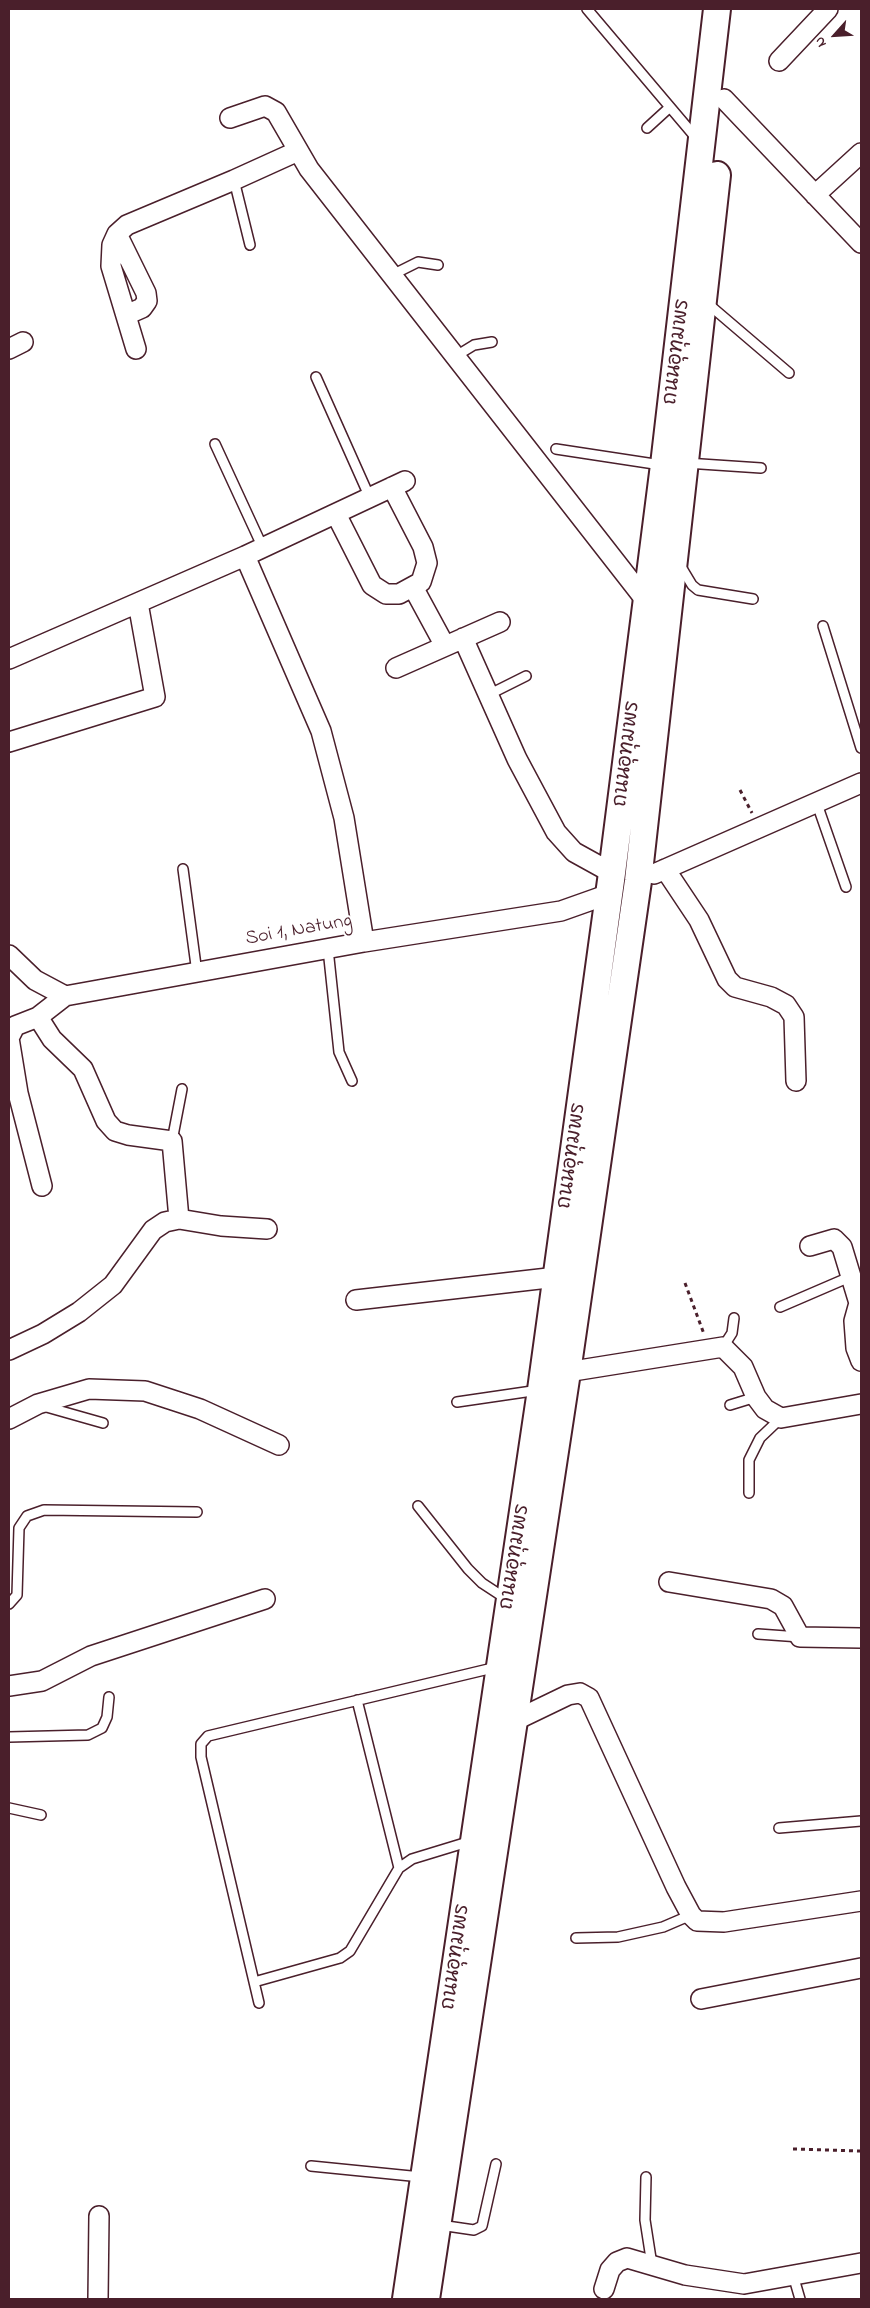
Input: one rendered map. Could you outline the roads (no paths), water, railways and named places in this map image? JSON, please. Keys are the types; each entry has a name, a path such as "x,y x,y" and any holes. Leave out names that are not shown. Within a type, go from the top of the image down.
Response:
{"street":[{"name":"ถนนอุทุมพร","path":"426,2299 567,1372 638,881 674,562 675,464 702,145 716,9"},
{"name":"ถนนอุทุมพร","path":"406,2299 541,1390 611,883 647,602 675,464 704,300 735,9"},
{"path":"778,61 828,9"},
{"path":"724,99 861,243"},
{"path":"230,118 265,106 276,112 309,169 647,602"},
{"path":"136,349 111,266 112,245 117,234 127,225 234,180 298,150"},
{"path":"815,195 860,158"},
{"path":"117,234 146,293 147,301 142,308 126,315"},
{"path":"9,659 263,548 398,484 423,547 427,563 422,582 399,594 386,594 372,585 336,514"},
{"path":"245,556 321,731 344,818 364,942"},
{"path":"413,586 445,646"},
{"path":"9,742 155,697 138,603"},
{"path":"396,668 500,622"},
{"path":"463,638 517,759 556,832 574,852 611,883 638,881 861,782"},
{"path":"665,869 699,920 726,979 735,988 771,997 786,1005 794,1017 796,1081"},
{"name":"Soi 1, Natung","path":"65,996 364,942 561,911 611,883"},
{"path":"9,955 35,980 65,996 38,1017 19,1023 15,1026 9,1038 13,1094 42,1186"},
{"path":"38,1017 52,1039 83,1069 106,1120 115,1131 128,1135 172,1141 180,1219"},
{"path":"9,1350 43,1334 79,1312 113,1285 153,1230 165,1222 180,1219 221,1226 268,1229"},
{"path":"810,1246 834,1239 842,1247 859,1303 854,1321 856,1348 861,1361"},
{"path":"356,1300 557,1277"},
{"path":"567,1372 716,1348 743,1367 756,1397 765,1409 781,1418 861,1404"},
{"path":"9,1419 38,1404 90,1388 145,1391 200,1409 279,1445"},
{"path":"669,1582 770,1599 783,1606 800,1637 861,1638"},
{"path":"9,1686 42,1681 91,1656 265,1599"},
{"path":"514,1721 568,1695 580,1693 589,1698 691,1915 697,1921 724,1922 861,1901"},
{"path":"701,1999 861,1968"},
{"path":"98,2299 99,2216"},
{"path":"604,2289 610,2270 617,2262 627,2258 685,2275 744,2284 861,2263"}],"lane":[{"path":"587,9 702,145"},
{"path":"647,128 670,107"},
{"path":"234,180 250,245"},
{"path":"392,275 418,262 438,265"},
{"path":"704,300 789,373"},
{"path":"456,356 474,345 492,342"},
{"path":"316,377 370,498"},
{"path":"215,444 263,548"},
{"path":"556,449 675,464 761,468"},
{"path":"674,562 682,567 692,585 698,590 753,599"},
{"path":"823,626 861,748"},
{"path":"488,695 526,676"},
{"path":"816,801 846,887"},
{"path":"183,869 197,973"},
{"path":"328,949 340,1052 352,1081"},
{"path":"172,1141 182,1090"},
{"path":"780,1306 852,1276"},
{"path":"716,1348 732,1332 734,1318"},
{"path":"457,1402 541,1390"},
{"path":"730,1405 756,1397"},
{"path":"38,1404 103,1423"},
{"path":"748,1493 749,1460 760,1438 781,1418"},
{"path":"418,1506 482,1583 510,1601"},
{"path":"9,1604 17,1594 19,1528 27,1516 44,1510 197,1512"},
{"path":"758,1634 800,1637"},
{"path":"259,2003 201,1757 201,1744 208,1736 500,1666"},
{"path":"9,1737 88,1735 102,1728 107,1717 109,1697"},
{"path":"357,1700 399,1868"},
{"path":"9,1808 41,1815"},
{"path":"779,1828 861,1821"},
{"path":"254,1982 340,1958 350,1951 399,1868 412,1859 474,1840"},
{"path":"576,1938 618,1936 663,1927 691,1915"},
{"path":"437,2225 474,2230 482,2226 496,2164"},
{"path":"311,2166 424,2178"},
{"path":"646,2177 644,2220 652,2266"},
{"path":"793,2275 800,2299"}]}
